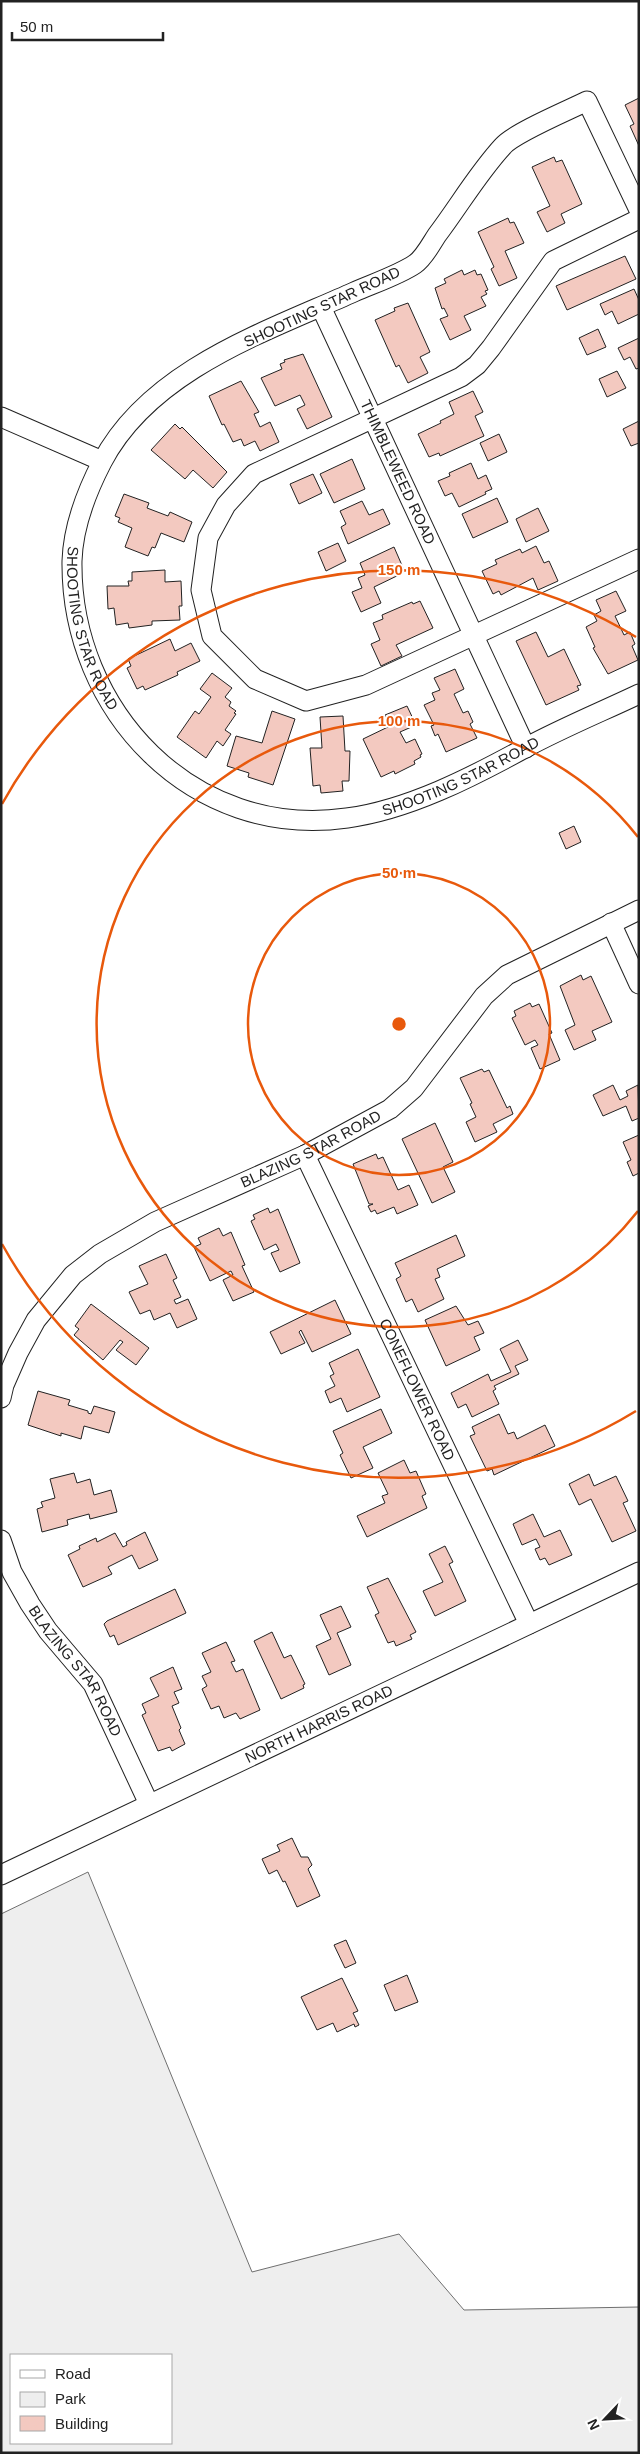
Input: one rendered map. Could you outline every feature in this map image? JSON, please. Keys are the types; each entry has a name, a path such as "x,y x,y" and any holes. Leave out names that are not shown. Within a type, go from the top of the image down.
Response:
{"street":[{"name":"SHOOTING STAR ROAD","path":"639,210 587,101 505,142 416,264 217,355 182,375 151,400 126,427 102,461 84,504 72,559 78,620 85,652 111,706 132,736 157,760 211,797 263,814 294,819 345,818 377,812 420,798 639,694"},
{"path":"639,218 553,261 477,365 461,377 254,474 226,505 208,538 200,590 212,636 254,680 306,701 366,684 639,559"},
{"name":"THIMBLEWEED ROAD","path":"321,307 526,748"},
{"path":"1,417 102,461"},
{"name":"BLAZING STAR ROAD","path":"1,1398 18,1353 36,1320 73,1275 100,1254 155,1222 304,1155 390,1109 414,1088 484,996 507,975 639,910"},
{"path":"611,923 639,984"},
{"name":"CONEFLOWER ROAD","path":"304,1155 529,1624"},
{"name":"BLAZING STAR ROAD","path":"1,1540 12,1572 30,1604 48,1631 93,1684 149,1804"},
{"name":"NORTH HARRIS ROAD","path":"1,1875 639,1572"}],"green space":[{"path":"88,1872 252,2272 399,2234 464,2310 639,2307 639,2453 1,2453 1,1914"}],"building":[{"path":"639,98 639,146 630,126 634,124 625,105"},
{"path":"554,157 556,162 562,160 582,204 561,214 565,223 547,232 537,212 550,206 532,167"},
{"path":"508,218 510,223 514,222 524,243 505,251 517,278 499,286 491,269 494,267 478,232"},
{"path":"625,256 636,279 567,310 556,286"},
{"path":"462,270 464,275 475,270 477,275 481,274 488,290 485,291 487,294 481,297 486,306 464,316 471,330 450,340 440,319 448,316 444,308 442,309 435,288 446,283 444,279"},
{"path":"634,289 639,300 639,314 618,324 612,311 605,315 600,304"},
{"path":"408,303 430,352 420,357 428,373 408,383 399,365 396,367 375,320 395,311 394,308"},
{"path":"598,329 606,347 587,355 579,338"},
{"path":"639,338 639,368 636,369 630,357 624,360 618,348"},
{"path":"303,354 332,417 307,429 297,409 305,405 300,395 275,406 261,378 282,369 280,364 285,362 284,360"},
{"path":"617,371 626,388 607,397 599,379"},
{"path":"241,381 259,412 254,414 260,427 270,422 279,442 260,451 255,441 244,446 241,439 233,442 224,424 222,425 209,396"},
{"path":"473,391 483,412 475,416 484,436 440,456 439,453 429,457 418,434 441,423 440,421 454,414 449,402"},
{"path":"639,421 639,443 631,446 623,429"},
{"path":"175,424 180,429 182,427 227,472 213,488 193,470 185,479 151,450"},
{"path":"499,434 507,452 488,461 480,443"},
{"path":"352,459 365,489 334,503 320,474"},
{"path":"471,463 478,479 486,475 492,489 485,492 486,494 459,507 452,493 445,496 438,481 450,476 449,473"},
{"path":"313,474 322,493 299,504 290,484"},
{"path":"124,494 149,503 147,508 168,516 170,512 192,522 184,542 161,533 155,548 152,547 148,556 125,547 132,528 118,522 120,518 115,516"},
{"path":"497,498 508,522 473,538 462,514"},
{"path":"362,501 369,515 383,509 390,524 348,544 341,527 346,524 340,511"},
{"path":"538,508 549,531 526,542 516,519"},
{"path":"338,543 346,561 326,571 318,552"},
{"path":"536,546 544,563 549,561 558,581 538,590 533,578 501,595 499,591 493,594 482,571 497,564 495,560 520,549 522,553"},
{"path":"394,547 404,570 402,571 403,573 374,587 381,603 361,612 352,592 362,588 358,578 365,575 360,563"},
{"path":"165,570 165,582 181,581 182,606 179,606 180,620 152,621 152,625 129,628 128,623 116,625 114,608 108,609 107,586 129,586 128,581 132,581 132,572"},
{"path":"616,591 626,611 615,616 624,635 630,632 635,644 632,646 638,660 608,674 593,648 595,647 586,627 597,621 594,615 601,611 596,600"},
{"path":"420,601 433,628 396,645 402,656 381,666 371,644 380,640 373,623 383,619 382,615 412,602 413,604"},
{"path":"536,632 548,657 564,649 581,685 577,686 579,690 546,705 516,641"},
{"path":"170,639 175,651 191,643 200,661 177,672 178,675 145,690 143,686 137,689 127,668 131,666 128,659"},
{"path":"455,669 464,689 454,694 463,713 468,711 473,722 470,724 477,738 446,752 438,734 435,736 431,726 434,725 424,705 435,700 432,693 440,690 434,678"},
{"path":"212,673 232,688 225,697 231,702 229,706 236,711 234,713 236,714 225,730 231,734 223,746 217,741 206,758 177,737 195,711 199,714 211,697 200,689"},
{"path":"407,706 416,725 400,732 406,743 415,739 422,754 420,755 421,757 414,761 415,764 395,774 394,771 381,777 363,739 390,726 385,715"},
{"path":"272,711 295,719 273,785 248,777 249,773 227,766 236,736 262,743"},
{"path":"343,716 345,751 350,751 349,781 342,781 343,791 321,793 320,785 313,786 310,748 322,748 320,717"},
{"path":"574,826 581,842 566,849 559,833"},
{"path":"581,975 583,980 591,976 612,1022 592,1031 596,1040 574,1050 565,1030 575,1025 560,986"},
{"path":"530,1003 532,1007 539,1004 552,1033 549,1034 560,1060 540,1069 531,1048 538,1045 535,1040 525,1045 512,1018 516,1016 514,1011"},
{"path":"482,1069 484,1072 489,1070 507,1108 510,1106 513,1114 493,1124 497,1132 475,1142 466,1122 476,1117 470,1104 472,1103 460,1078"},
{"path":"613,1085 620,1100 628,1096 626,1091 638,1085 639,1118 632,1121 626,1106 603,1116 593,1095"},
{"path":"435,1123 453,1162 443,1167 455,1192 432,1203 402,1139"},
{"path":"639,1135 639,1173 633,1176 627,1162 631,1160 623,1142"},
{"path":"376,1154 378,1159 383,1157 398,1190 409,1185 418,1205 397,1214 394,1207 377,1214 375,1210 371,1212 368,1206 373,1204 369,1204 353,1164"},
{"path":"268,1208 270,1213 278,1209 300,1263 280,1272 271,1253 279,1250 276,1244 264,1250 251,1221 255,1219 253,1215"},
{"path":"219,1228 223,1236 231,1232 245,1265 242,1266 254,1292 233,1301 223,1280 233,1275 231,1271 210,1281 194,1247 201,1244 198,1238"},
{"path":"456,1235 465,1256 437,1269 440,1277 435,1279 444,1299 418,1312 412,1299 406,1302 396,1279 401,1276 395,1263"},
{"path":"166,1254 177,1278 173,1280 181,1297 174,1300 176,1304 188,1299 197,1319 177,1328 170,1313 154,1320 150,1310 140,1314 129,1292 148,1284 139,1266"},
{"path":"335,1300 351,1334 312,1352 301,1330 299,1332 305,1343 281,1354 270,1332"},
{"path":"91,1304 149,1348 136,1365 116,1350 123,1342 120,1340 103,1360 74,1335 79,1329 75,1326"},
{"path":"456,1306 468,1325 478,1321 484,1333 474,1337 480,1350 446,1366 425,1320"},
{"path":"518,1340 528,1360 515,1366 519,1374 494,1386 496,1389 493,1391 499,1404 472,1417 466,1404 458,1408 451,1393 488,1374 491,1381 511,1372 500,1349"},
{"path":"358,1349 380,1397 347,1412 341,1398 330,1403 325,1391 335,1386 330,1376 334,1374 329,1363"},
{"path":"38,1391 70,1400 68,1405 88,1411 91,1414 94,1406 115,1412 109,1433 84,1426 81,1439 61,1433 61,1436 28,1425"},
{"path":"381,1409 392,1433 363,1447 373,1468 351,1478 340,1455 343,1453 333,1431"},
{"path":"499,1414 508,1434 514,1432 517,1439 545,1425 555,1446 494,1475 492,1469 487,1471 470,1436 475,1434 472,1427"},
{"path":"404,1460 410,1473 416,1471 426,1494 422,1496 427,1508 367,1537 357,1516 385,1503 382,1496 388,1494 378,1473"},
{"path":"74,1473 77,1483 90,1479 94,1495 111,1490 117,1512 90,1519 89,1514 67,1520 68,1525 42,1532 37,1509 43,1507 41,1502 55,1498 50,1479"},
{"path":"589,1474 594,1486 616,1476 628,1501 623,1503 636,1531 612,1542 591,1499 579,1505 569,1484"},
{"path":"533,1514 544,1537 560,1530 572,1555 549,1565 545,1558 540,1560 535,1549 540,1547 536,1539 522,1545 513,1524"},
{"path":"145,1532 158,1560 139,1569 132,1555 108,1567 112,1574 83,1587 68,1555 80,1549 79,1546 96,1538 97,1542 115,1533 123,1547 127,1545 126,1542"},
{"path":"445,1546 453,1562 449,1564 466,1601 435,1616 423,1591 443,1582 429,1554"},
{"path":"388,1578 416,1632 410,1635 412,1639 396,1646 394,1641 388,1643 375,1615 379,1613 367,1587"},
{"path":"175,1589 186,1613 118,1645 114,1635 110,1637 104,1624 107,1621"},
{"path":"341,1606 351,1627 337,1633 351,1665 329,1675 316,1646 331,1639 320,1615"},
{"path":"272,1632 284,1658 291,1655 305,1684 303,1685 304,1688 281,1699 254,1641"},
{"path":"226,1642 235,1661 231,1662 236,1672 243,1669 260,1710 240,1719 236,1713 224,1718 219,1706 211,1709 202,1689 207,1686 202,1676 211,1672 202,1653"},
{"path":"173,1667 182,1689 174,1692 179,1703 172,1706 185,1744 172,1751 170,1747 158,1751 142,1715 146,1713 142,1704 159,1696 150,1678"},
{"path":"292,1838 301,1857 308,1857 312,1865 308,1869 320,1896 297,1907 285,1881 283,1882 277,1870 269,1874 262,1859 280,1851 277,1845"},
{"path":"346,1940 356,1963 345,1968 334,1945"},
{"path":"407,1975 418,2002 395,2011 384,1985"},
{"path":"342,1978 358,2011 353,2013 359,2025 355,2027 354,2024 337,2032 333,2023 317,2030 301,1997"}]}
